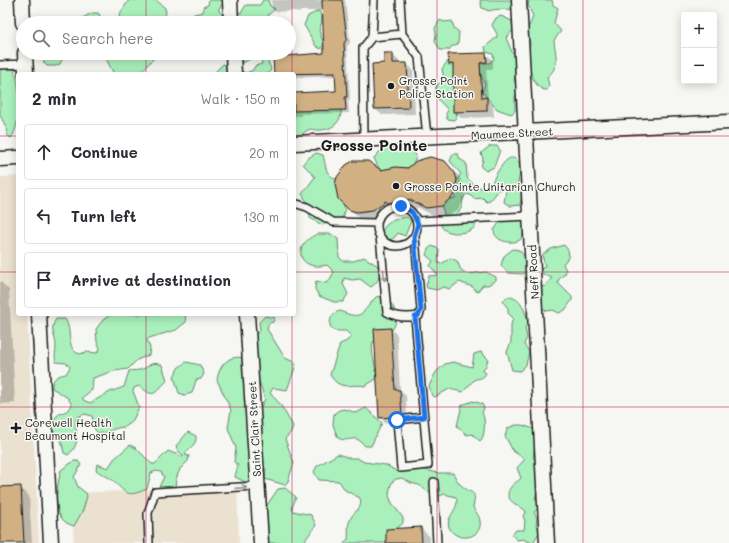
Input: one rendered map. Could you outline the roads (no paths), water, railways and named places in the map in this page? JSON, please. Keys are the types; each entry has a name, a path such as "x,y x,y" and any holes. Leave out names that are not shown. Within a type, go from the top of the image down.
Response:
{"street":[{"path":"22,0 23,16"},
{"path":"230,0 231,16"},
{"name":"Neff Road","path":"519,0 547,543"},
{"path":"233,60 234,72"},
{"name":"Maumee Street","path":"296,143 729,122"},
{"path":"0,159 16,158"},
{"path":"39,316 51,543"},
{"name":"Saint Clair Street","path":"247,316 260,543"}],"lane":[{"path":"364,140 364,48 372,37 374,0"},
{"path":"400,0 402,34 419,57 427,137"},
{"path":"372,37 402,34"},
{"path":"0,65 25,64"},
{"path":"296,204 307,207 333,222 377,223"},
{"path":"380,236 384,242 397,246 410,242 417,231 417,221 412,212 407,208 394,206 383,212 377,223 380,236 387,312 394,316 415,317 418,316 421,310 414,237"},
{"path":"417,221 530,216"},
{"path":"415,317 424,417 428,465 401,468 397,420 424,417"},
{"path":"434,482 437,543"},
{"path":"149,543 148,513 155,492 257,486"}],"place":[{"name":"Grosse Point Police Station","path":"391,86"},
{"name":"Grosse Pointe Unitarian Church","path":"396,186"},
{"name":"Corewell Health Beaumont Hospital","path":"16,428"}],"district":[{"name":"Grosse Pointe","path":"374,145"}]}
